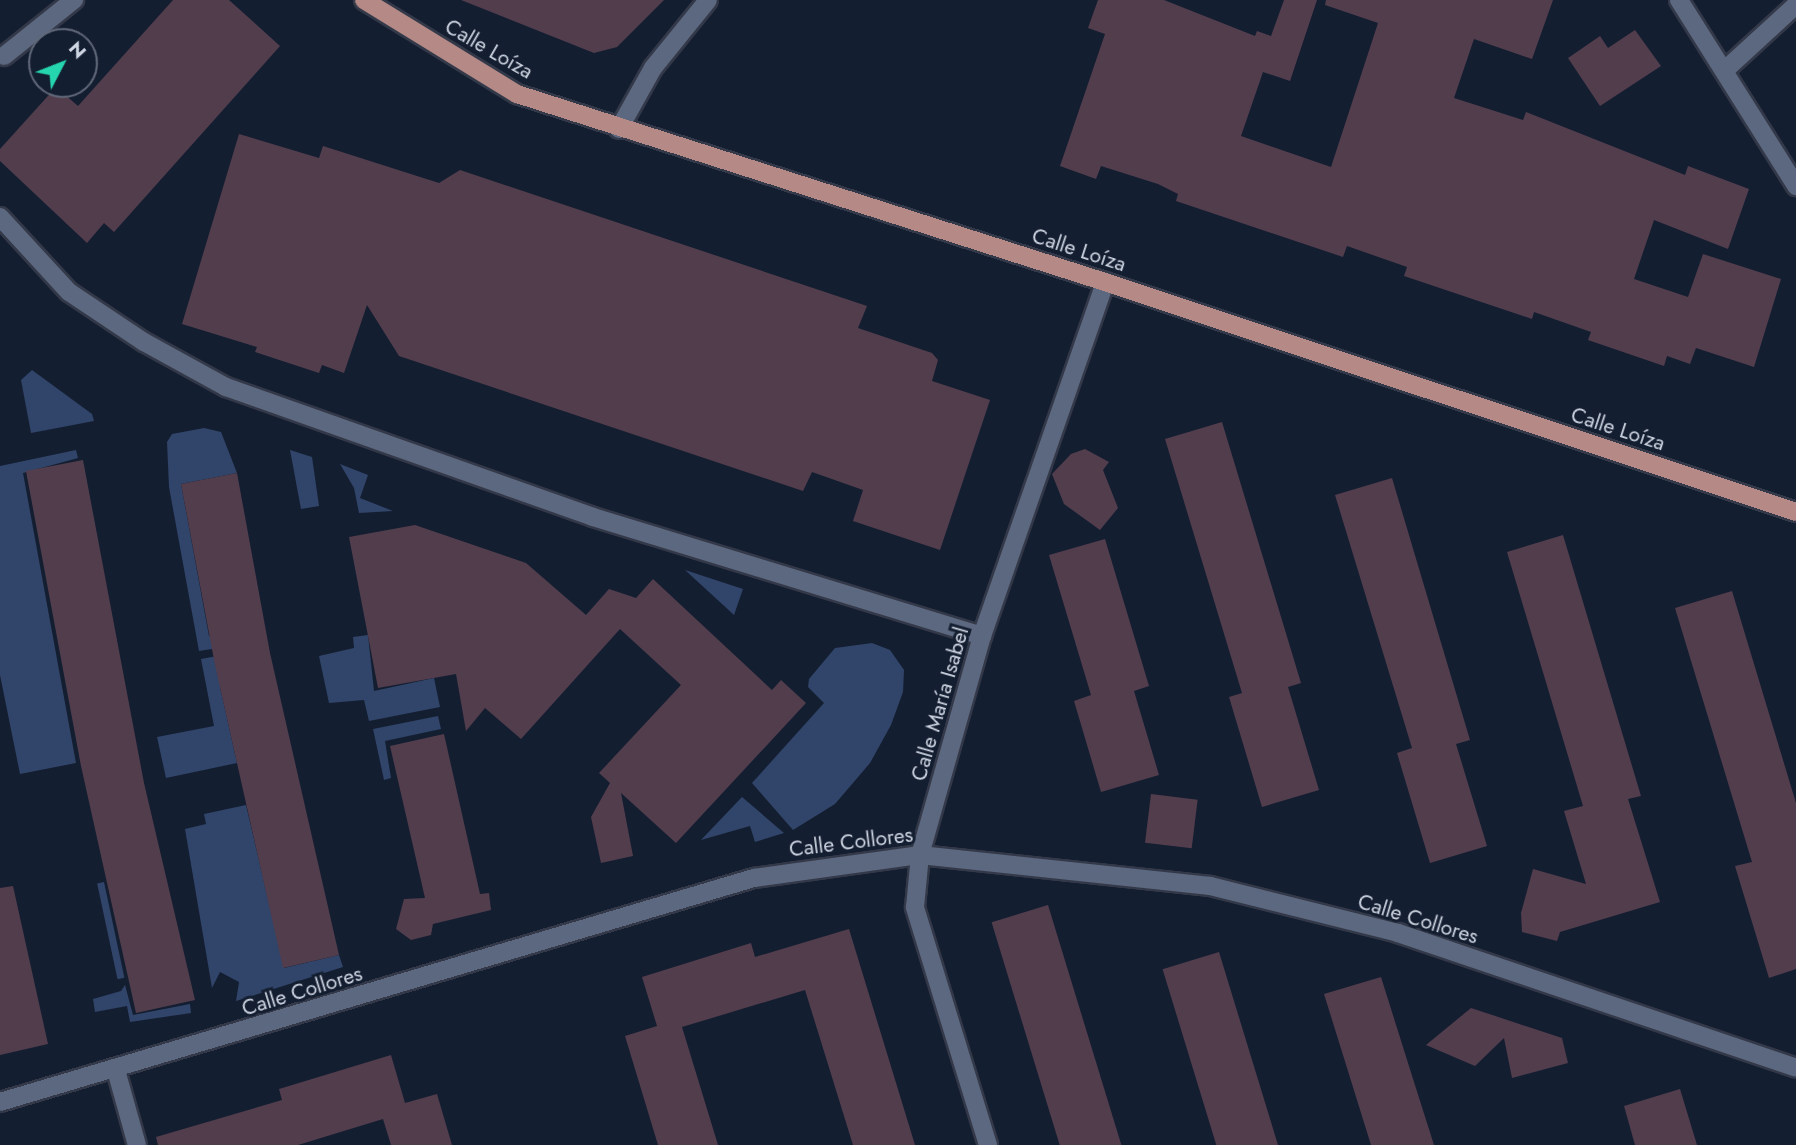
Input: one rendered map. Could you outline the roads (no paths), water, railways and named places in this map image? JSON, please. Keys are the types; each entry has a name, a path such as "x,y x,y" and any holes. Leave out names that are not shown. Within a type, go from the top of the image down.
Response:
{"main road":[{"name":"Calle Loíza","path":"364,0 517,94 619,130 1105,282 1796,512"}],"street":[{"path":"4,56 74,0"},
{"path":"619,130 653,68 708,0"},
{"path":"1679,0 1796,186"},
{"path":"1725,70 1796,5"},
{"path":"0,217 69,292 144,342 226,387 593,517 982,636"},
{"name":"Calle María Isabel","path":"988,1145 915,907 920,855 982,636 1105,282"},
{"name":"Calle Collores","path":"0,1102 116,1070 754,878 920,855 1210,886 1398,933 1796,1068"},
{"path":"116,1070 137,1145"}]}
